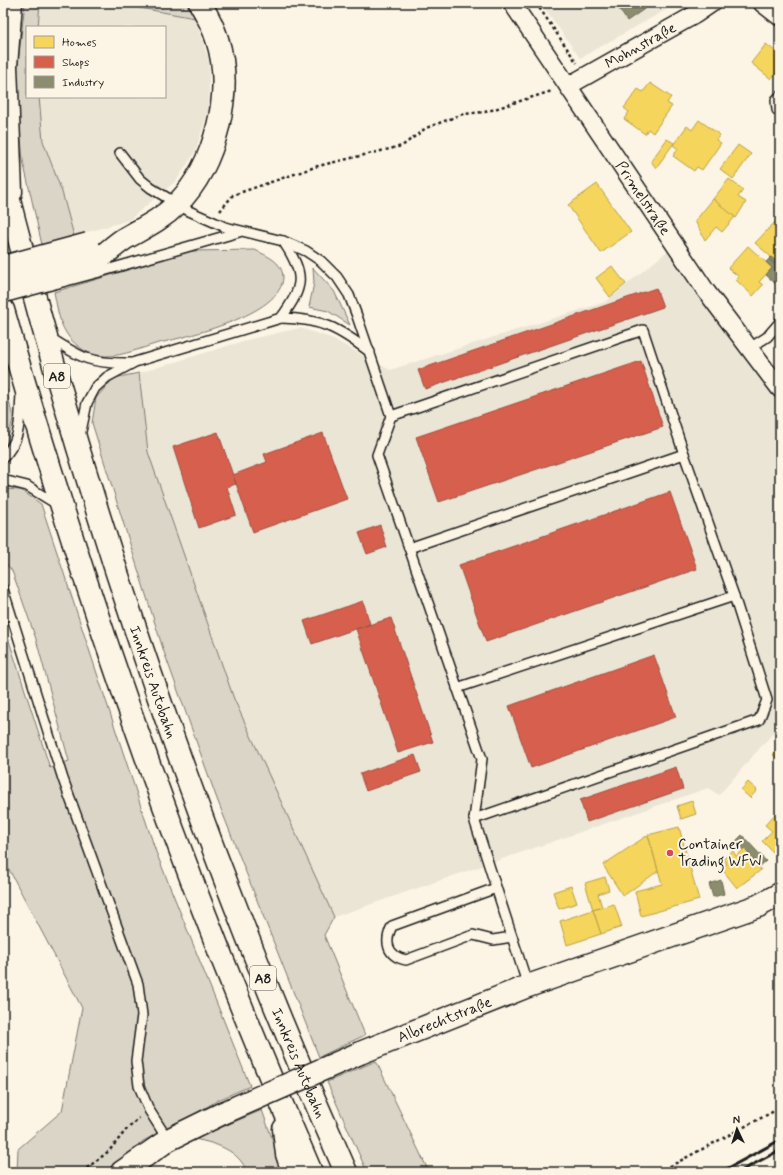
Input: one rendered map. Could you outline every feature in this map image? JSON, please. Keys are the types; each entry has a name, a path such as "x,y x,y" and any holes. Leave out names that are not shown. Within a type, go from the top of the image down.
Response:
{"main road":[{"path":"11,209 6,66 12,3"},
{"path":"3,286 92,259 124,239 151,225 177,204 200,173 216,132 222,98 222,61 217,40 200,3"},
{"name":"Innkreis Autobahn","path":"3,177 77,447 106,542 156,693 222,876 277,1012 346,1169"},
{"path":"3,267 92,259"},
{"name":"Innkreis Autobahn","path":"3,310 82,573 168,821 198,901 281,1104 311,1172"},
{"name":"Albrechtstraße","path":"122,1172 168,1140 223,1113 360,1053 528,986 758,906 780,894"},
{"path":"281,1104 287,1154 292,1172"}],"street":[{"name":"Primelstraße","path":"512,3 706,291 748,349 780,389"},
{"name":"Mohnstraße","path":"568,86 696,14 712,3"},
{"path":"762,3 780,17"}],"lane":[{"path":"780,96 776,100 777,110 780,112"},
{"path":"120,153 140,179 151,188 213,223 240,232 282,241 306,251 321,261 337,277 349,295 391,416 377,455 482,759 474,819 528,986"},
{"path":"3,298 92,259 240,232"},
{"path":"281,318 292,304 300,282 299,270 295,258 282,241"},
{"path":"77,447 87,402 95,388 107,377 135,362 281,318 302,318 334,328 370,352"},
{"path":"748,349 767,337 780,322"},
{"path":"391,416 643,330 684,454 734,596 767,700 758,720 474,819"},
{"path":"45,334 74,353 87,359 104,364 135,362"},
{"path":"3,458 11,450 18,434 22,376"},
{"path":"409,548 684,454"},
{"path":"3,480 27,486 61,507"},
{"path":"3,589 63,779 138,984 142,1015 136,1061 139,1086 149,1110 168,1140"},
{"path":"457,688 734,596"},
{"path":"496,888 392,926 387,937 389,949 396,958 406,960 473,935 493,940 512,937"}],"path":[{"path":"213,223 224,205 233,195 318,166 402,146 426,128 463,114 485,112 568,86"},
{"path":"659,1172 780,1108"},
{"path":"82,1172 109,1150 126,1130 149,1110"}],"shaded area":[{"path":"25,3 40,3 38,26 26,26 26,98 39,98 43,141 62,192 74,236 42,245 23,161 16,80"},
{"path":"40,3 113,3 195,18 209,61 209,109 195,152 177,180 129,220 74,236 62,192 43,141 39,98 166,98 166,26 38,26"},
{"path":"113,3 186,3 195,18"},
{"path":"541,3 678,3 580,58"},
{"path":"670,249 762,380 780,401 780,725 719,795 708,788 334,917 234,699 148,452 139,373 247,340 300,328 331,338 390,370 605,302"},
{"path":"255,250 273,260 280,267 283,277 279,291 267,303 250,313 209,330 114,356 105,356 91,353 82,349 69,337 59,317 54,292 191,251"},
{"path":"313,268 334,291 350,325 328,311 309,307 314,283"},
{"path":"3,373 13,419 6,444 3,446"},
{"path":"139,373 148,452 234,699 334,917 324,935 365,1035 319,1057 217,799 164,652 92,423 96,398 114,378"},
{"path":"3,489 21,490 41,504 156,852 250,1086 218,1100 192,1116 143,1141 107,1172 17,1172 18,1149 62,1111 82,1008 3,858 3,622 50,768 69,761 36,639 12,571 3,560"},
{"path":"376,1061 429,1172 367,1172 327,1082"},
{"path":"262,1110 284,1172 247,1172 243,1164 232,1153 218,1145 194,1139"}],"building: Homes":[{"path":"766,44 780,55 780,62 778,65 780,68 771,79 751,63"},
{"path":"650,83 671,97 667,103 672,106 653,133 648,129 645,134 624,119 629,112 624,108 638,89 643,92"},
{"path":"699,120 720,135 716,140 721,143 702,170 697,167 694,171 673,156 678,149 673,145 687,126 692,130"},
{"path":"667,139 674,143 656,168 651,161"},
{"path":"738,145 751,154 733,179 720,169"},
{"path":"729,179 743,190 738,197 746,202 736,218 713,199"},
{"path":"597,184 631,232 601,253 568,205"},
{"path":"713,199 735,217 722,232 716,227 705,240 695,221"},
{"path":"777,220 780,223 780,262 778,263 755,243"},
{"path":"748,246 772,268 759,282 763,285 753,296 736,280 739,277 728,268"},
{"path":"612,266 626,284 610,297 596,278"},
{"path":"780,746 780,760 773,755"},
{"path":"748,782 757,790 750,798 741,790"},
{"path":"692,801 696,814 681,819 677,806"},
{"path":"777,812 780,815 780,859 762,841 772,831 765,825"},
{"name":"Container Trading WFW","path":"679,827 699,900 641,916 635,891 662,884 648,835"},
{"path":"648,835 658,871 623,896 603,865"},
{"path":"745,849 761,870 737,888 721,868 727,864 723,859 733,851 736,856"},
{"path":"605,877 609,890 598,894 602,907 593,910 585,883"},
{"path":"571,886 577,903 559,909 553,892"},
{"path":"614,904 622,927 601,934 593,910"},
{"path":"593,910 601,934 567,945 560,921"}],"building: Shops":[{"path":"656,288 663,307 425,389 418,370"},
{"path":"641,361 663,427 439,502 416,437"},
{"path":"218,432 236,484 227,487 236,515 199,528 173,447"},
{"path":"323,433 347,499 253,532 233,475 267,462 264,454"},
{"path":"670,492 697,569 486,642 459,565"},
{"path":"380,525 387,547 367,554 359,533"},
{"path":"363,601 370,624 312,644 304,621"},
{"path":"391,618 433,742 398,753 356,629"},
{"path":"654,655 676,717 531,768 509,706"},
{"path":"415,755 421,772 366,791 360,774"},
{"path":"676,767 683,789 587,822 580,800"}],"building: Industry":[{"path":"615,3 653,3 627,21"},
{"path":"771,257 778,263 780,262 780,269 769,259"},
{"path":"769,259 780,269 780,284 778,286 766,275 772,268 766,262"},
{"path":"742,835 766,861 759,867 745,849 743,850 736,841"},
{"path":"721,880 724,894 713,897 709,884"}],"railway":[{"path":"721,1172 780,1140"},
{"path":"739,1172 780,1150"}],"place":[{"name":"Container Trading WFW","path":"670,853"}]}
